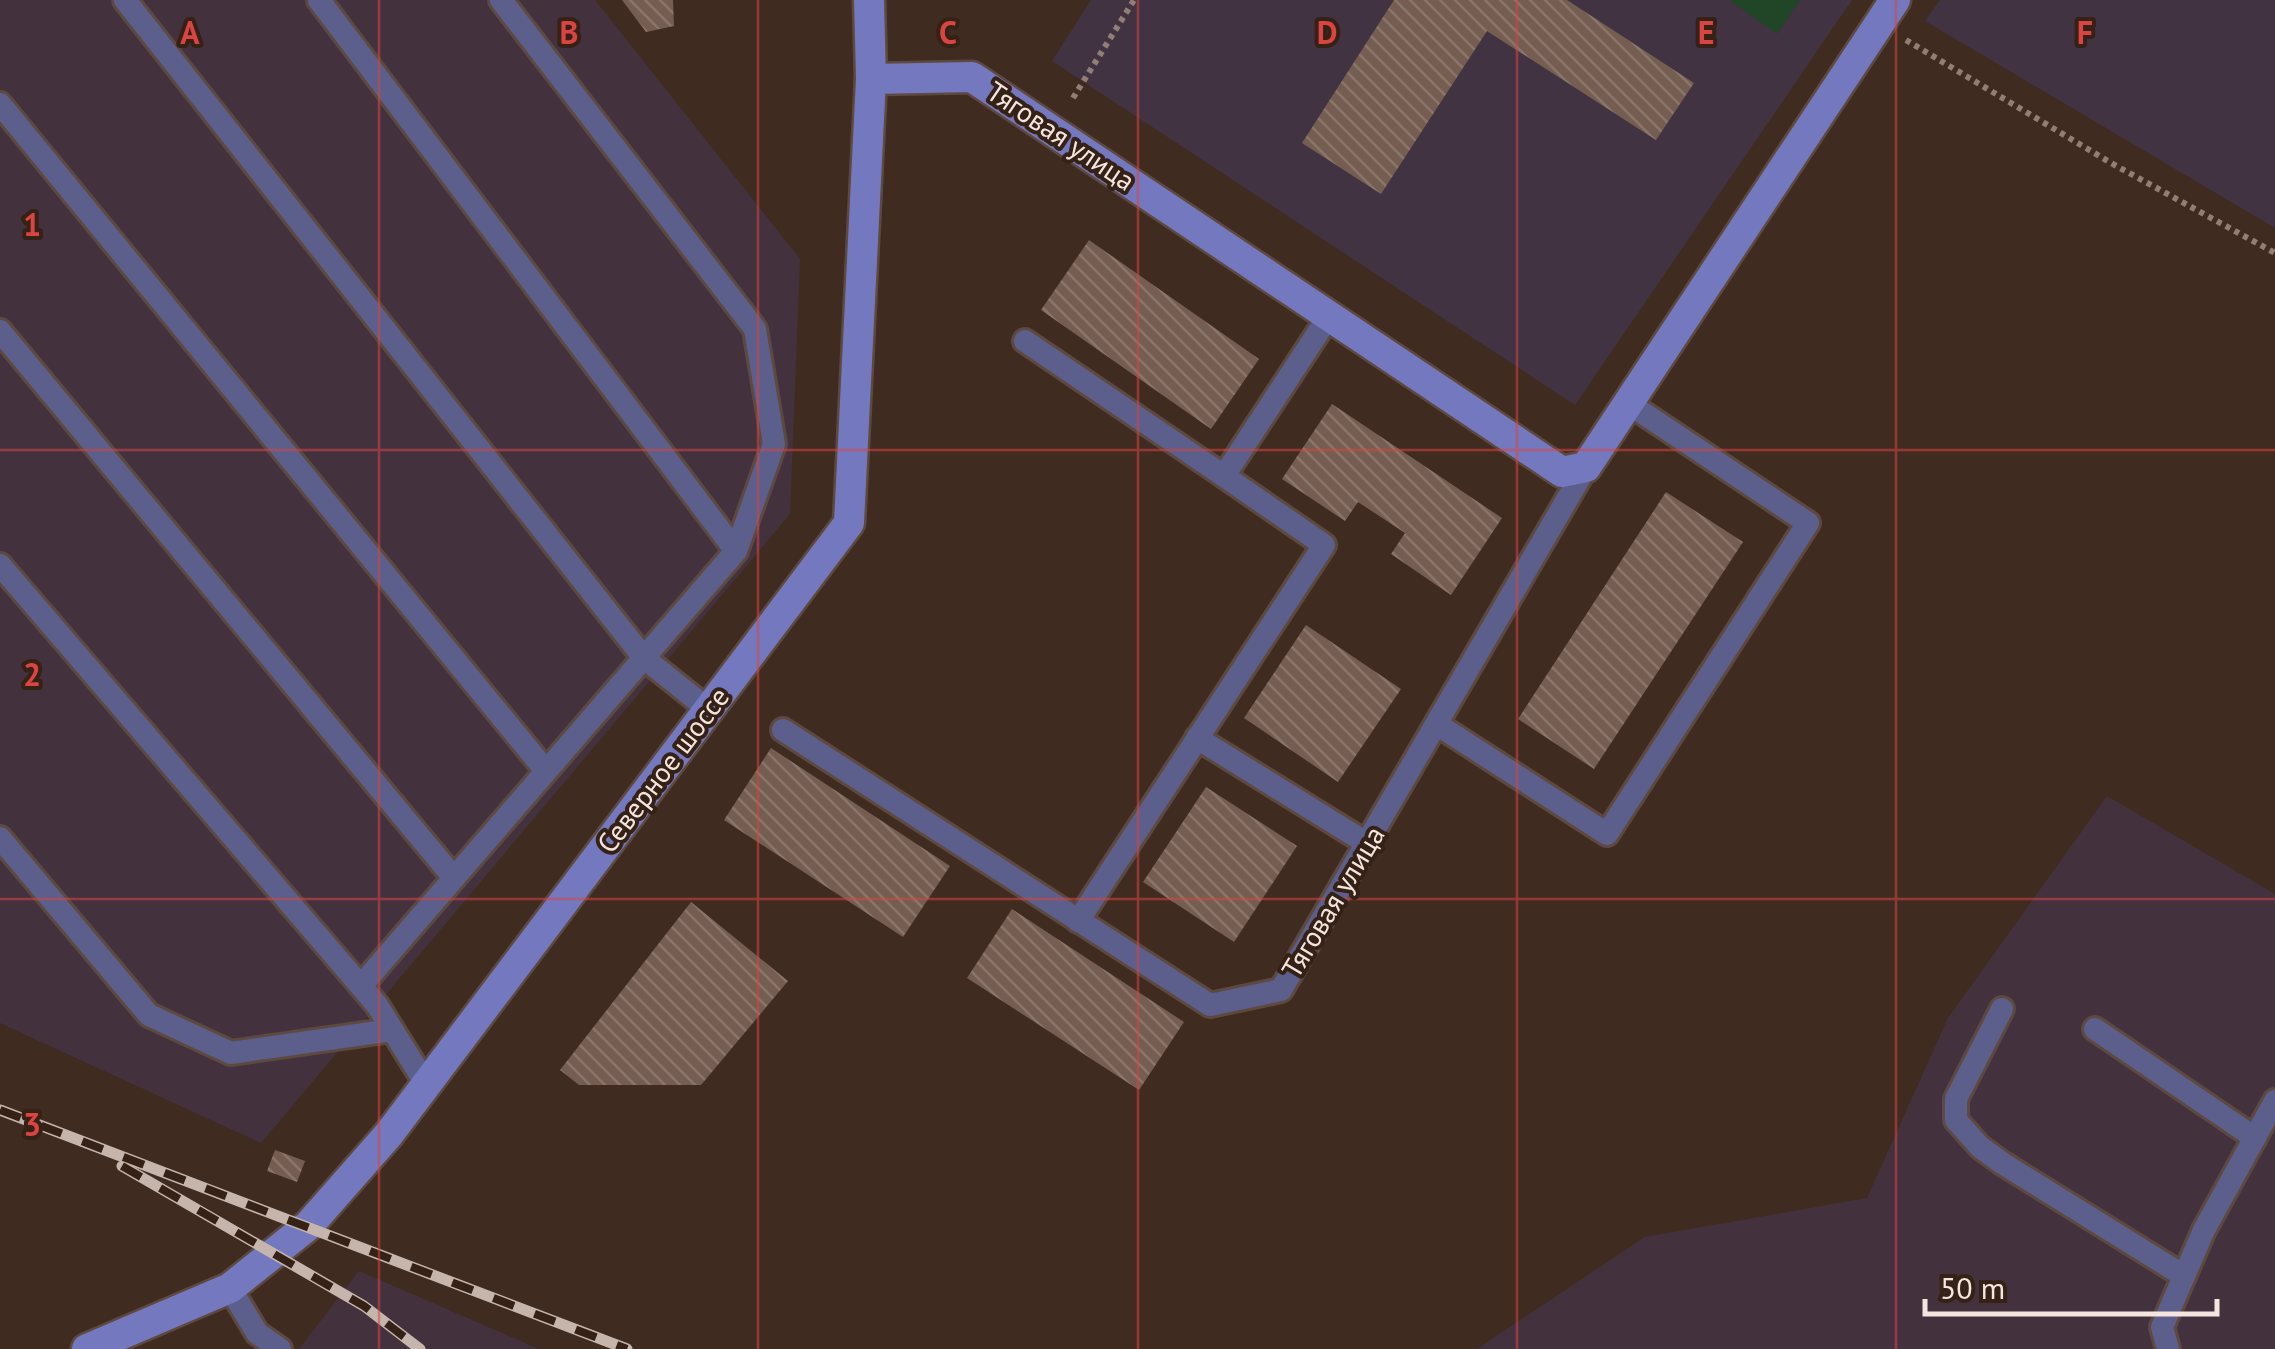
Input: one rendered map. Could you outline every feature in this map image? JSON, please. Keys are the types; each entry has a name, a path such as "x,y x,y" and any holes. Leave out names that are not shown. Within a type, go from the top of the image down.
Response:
{"main road":[{"name":"Северное шоссе","path":"87,1349 230,1288 309,1225 389,1134 850,524 871,78 869,0"},
{"name":"Тяговая улица","path":"871,78 972,77 1562,472 1586,467 1887,12"}],"lane":[{"path":"125,0 644,658 708,710"},
{"path":"319,0 736,551"},
{"path":"361,986 736,551 774,444 755,328 501,0"},
{"path":"0,104 546,771"},
{"path":"1224,476 1329,316"},
{"path":"0,332 454,878"},
{"path":"1025,341 1324,545 1078,921"},
{"path":"1438,725 1607,834 1808,523 1628,403"},
{"name":"Тяговая улица","path":"782,730 1210,1005 1282,990 1586,467"},
{"path":"0,565 361,986 426,1084"},
{"path":"1197,738 1368,844"},
{"path":"0,838 149,1015 231,1054 392,1030"},
{"path":"2002,1009 1956,1098 1956,1120 2002,1164 2184,1276"},
{"path":"2095,1030 2255,1138"},
{"path":"2168,1349 2162,1328 2184,1276 2204,1230 2275,1101"},
{"path":"230,1288 257,1333 280,1349"},
{"path":"238,1349 257,1333"}],"path":[{"path":"1074,98 1134,0"},
{"path":"1887,12 2111,163 2275,253"}],"shaded area":[{"path":"0,0 595,0 800,259 790,514 261,1143 0,1023"},
{"path":"1091,0 1852,0 1575,405 1052,61"},
{"path":"1940,0 2275,0 2275,228 1925,21"},
{"path":"2107,796 2275,894 2275,1349 1477,1349 1645,1237 1867,1198 1948,1018"},
{"path":"359,1271 539,1349 299,1349"}],"green space":[{"path":"1729,0 1800,0 1777,34"}],"building":[{"path":"622,0 673,0 674,26 646,32"},
{"path":"1394,0 1567,0 1694,83 1656,140 1487,31 1381,194 1302,143"},
{"path":"1089,240 1259,359 1211,429 1041,310"},
{"path":"1332,404 1502,518 1451,595 1391,554 1405,533 1358,502 1345,521 1282,479"},
{"path":"1666,492 1743,542 1594,769 1518,719"},
{"path":"1306,625 1401,689 1338,782 1244,718"},
{"path":"771,748 950,866 903,937 724,820"},
{"path":"1206,787 1297,846 1234,942 1143,882"},
{"path":"691,902 788,981 701,1085 579,1085 560,1070"},
{"path":"1012,909 1184,1022 1139,1090 967,978"},
{"path":"275,1150 305,1161 297,1182 267,1171"}],"railway":[{"path":"0,1110 627,1349"},
{"path":"122,1166 364,1306 420,1349"}]}
